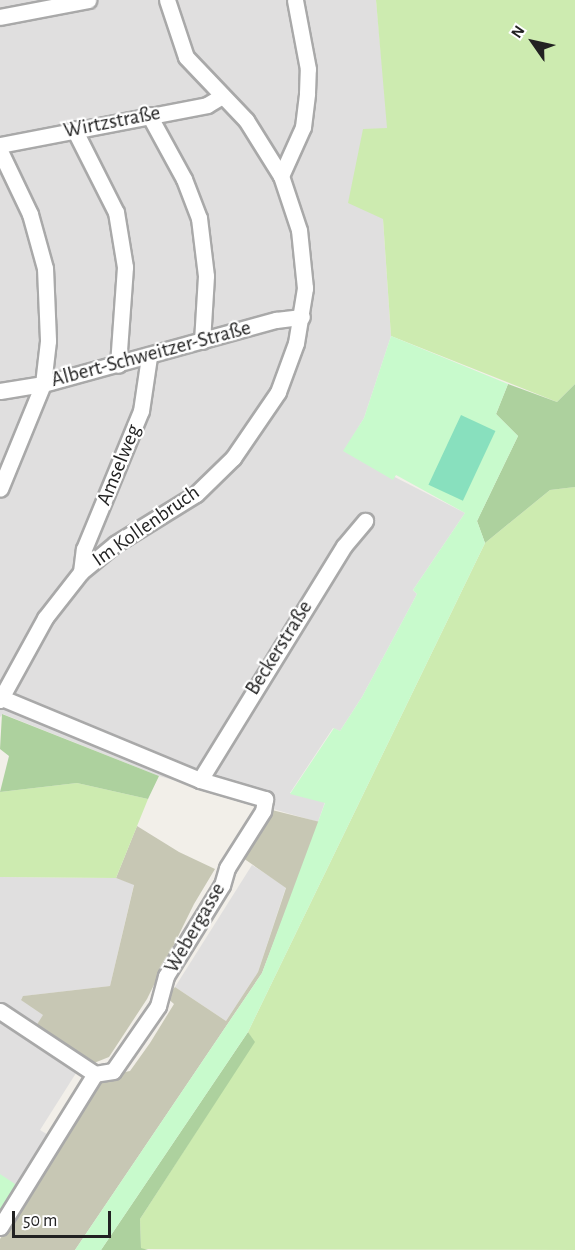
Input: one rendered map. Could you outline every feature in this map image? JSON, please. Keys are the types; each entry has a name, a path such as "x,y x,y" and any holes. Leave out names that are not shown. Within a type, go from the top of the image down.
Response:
{"street":[{"path":"0,17 43,4 88,0"},
{"name":"Im Kollenbruch","path":"1,699 45,618 81,572 115,544 196,494 233,458 278,392 293,356 302,317 305,288 299,230 281,176 246,120 186,57 167,0"},
{"path":"281,176 303,127 307,93 308,69 295,0"},
{"name":"Wirtzstraße","path":"0,145 207,105 222,96"},
{"path":"149,115 184,179 199,218 206,276 202,341"},
{"path":"74,129 116,212 125,267 118,365"},
{"path":"0,152 30,214 45,268 48,341 43,384 0,489"},
{"name":"Albert-Schweitzer-Straße","path":"0,391 43,384 202,341 302,317"},
{"name":"Amselweg","path":"81,572 84,549 141,411 149,357"},
{"name":"Beckerstraße","path":"200,780 331,566 364,520"},
{"path":"1,699 200,780"},
{"name":"Webergasse","path":"95,1074 113,1071 158,1006 166,976 222,885 227,868 263,811 265,799 200,780"},
{"path":"0,1011 95,1074 0,1227"}],"shaded area":[{"path":"0,0 376,0 388,128 383,219 391,336 364,418 344,451 465,513 413,590 417,594 362,697 340,731 333,728 290,793 325,802 318,822 159,776 3,714 0,717"},
{"path":"272,810 320,822 262,973 75,1250 0,1250 0,1239 99,1083 106,1076 130,1071 150,1043 174,1004 166,997 175,987 226,1021 258,972 286,888 243,858"},
{"path":"137,826 179,852 215,869 194,904 147,999 109,1057 94,1063 36,1026 43,1015 21,1000 23,996 110,986 134,885 116,878"},
{"path":"252,865 286,887 258,972 226,1021 175,987"},
{"path":"0,877 116,878 134,884 110,986 24,996 21,999 44,1015 36,1026 73,1050 66,1062 78,1070 40,1130 50,1136 0,1215"}],"green space":[{"path":"376,0 575,0 575,384 557,402 391,336 383,219 348,203 363,129 387,128"},
{"path":"391,336 508,384 496,414 518,436 477,521 485,543 248,1032 101,1250 75,1250 262,973 325,803 290,794 334,728 340,731 362,697 417,594 413,590 465,513 396,475 393,480 343,451 364,418"},
{"path":"508,384 557,402 575,384 575,487 550,490 485,543 477,521 518,436 496,414"},
{"path":"461,415 495,431 463,501 428,485"},
{"path":"575,487 575,1250 141,1249 140,1219 254,1042 248,1032 485,543 550,490"},
{"path":"2,714 159,776 148,799 77,783 0,792 9,756 0,749"},
{"path":"77,783 148,799 116,878 0,877 0,792"},
{"path":"248,1032 255,1042 140,1219 141,1248 148,1250 101,1250"},
{"path":"0,1174 18,1186 0,1215"}]}
